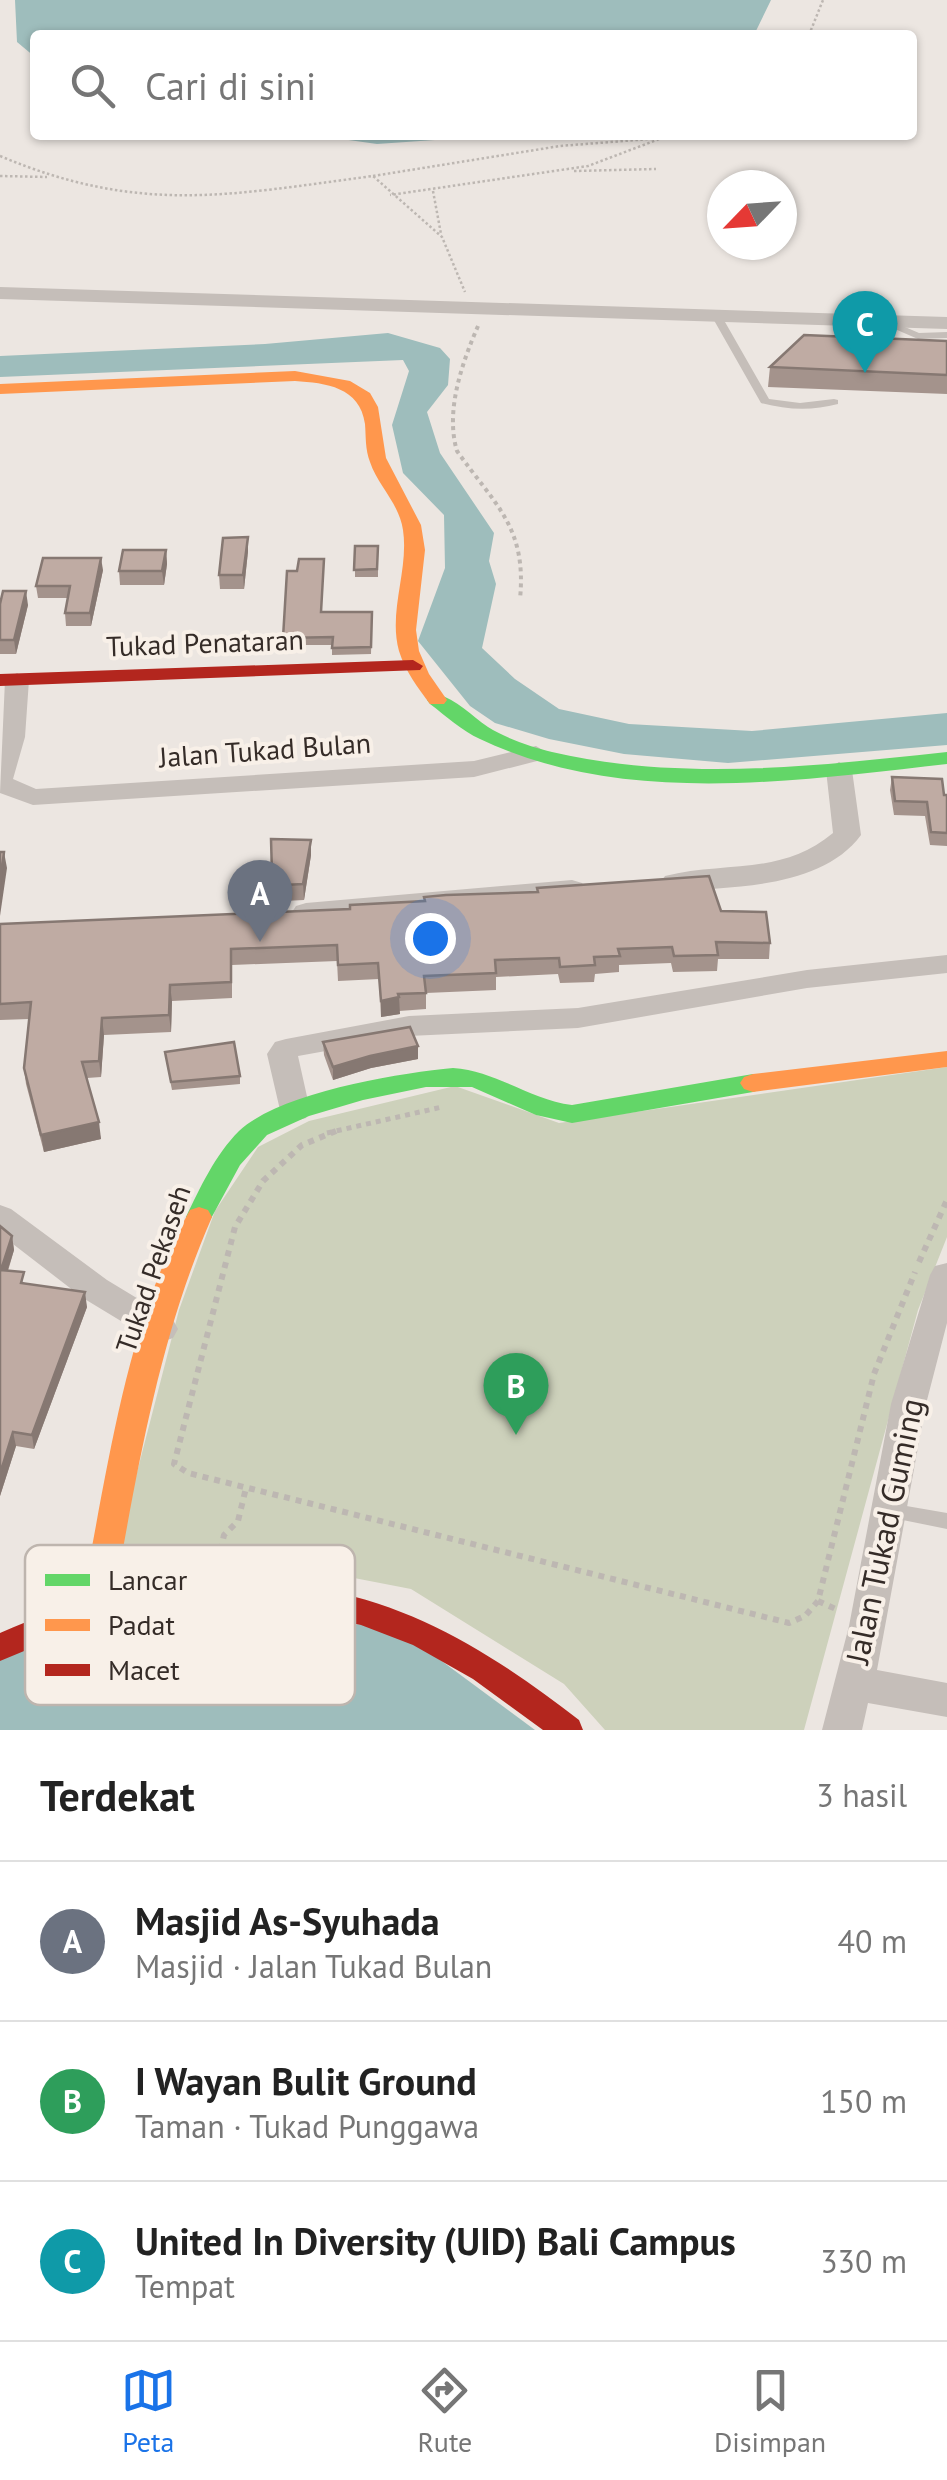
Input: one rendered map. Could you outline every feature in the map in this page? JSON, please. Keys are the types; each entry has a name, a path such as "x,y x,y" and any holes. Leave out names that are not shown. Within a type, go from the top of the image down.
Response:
{"street":[{"path":"0,293 947,323"},
{"path":"0,389 277,376 330,379 355,389 370,406 377,460 406,508 413,528 412,580 404,628 413,666 460,721 498,744 536,754 674,773 839,770 947,758"},
{"name":"Tukad Penataran","path":"9,680 413,666"},
{"name":"Jalan Tukad Bulan","path":"9,680 12,737 0,780 33,798 474,769 536,754"},
{"path":"648,884 744,878 810,860 834,848 847,835 839,770"},
{"path":"275,914 609,886"},
{"path":"295,1110 282,1054 286,1049 321,1040 409,1026 578,1018 807,979 947,964"},
{"name":"Tukad Pekaseh","path":"111,1545 161,1328 186,1248 204,1203 223,1170 257,1129 295,1110 455,1076 569,1114 738,1086 947,1059"},
{"path":"0,1217 95,1289 161,1328"},
{"name":"Jalan Tukad Guming","path":"842,1730 868,1626 887,1510 947,1275"},
{"path":"355,1612 387,1621 441,1646 510,1684 566,1730"},
{"path":"0,1647 25,1637"},
{"path":"852,1683 947,1700"}],"lane":[{"path":"716,315 764,400 822,406 834,402"},
{"path":"884,321 918,336 947,336"},
{"path":"887,1510 947,1521"}],"path":[{"path":"811,30 823,0"},
{"path":"373,176 560,146 636,140"},
{"path":"390,195 561,171 657,140"},
{"path":"561,171 656,169"},
{"path":"0,176 50,177"},
{"path":"432,190 442,237"},
{"path":"449,1106 330,1132 302,1145 263,1181 235,1228 174,1464 188,1473 246,1488 789,1622 805,1616 818,1602 874,1374 947,1200"},
{"path":"222,1545 224,1534 238,1521 246,1488"}],"green space":[{"path":"947,1067 947,1237 918,1310 804,1730 605,1730 564,1684 411,1589 355,1578 355,1545 118,1545 179,1310 215,1211 258,1147 309,1121 455,1086 559,1123"}],"water":[{"path":"15,0 771,0 756,30 30,30 30,53 17,42"},
{"path":"349,140 435,140 377,144"},
{"path":"388,333 440,348 450,359 448,385 427,412 440,453 494,533 489,561 496,584 482,648 515,679 559,709 629,724 752,731 947,713 947,745 728,763 624,754 549,739 495,723 470,706 418,641 445,568 444,515 403,473 392,425 409,371 403,360 0,377 0,356 265,344"},
{"path":"355,1624 397,1628 535,1730 0,1730 0,1658 25,1647 25,1705 355,1705"}],"building":[{"path":"804,335 947,341 947,375 770,367"},
{"path":"248,537 243,575 219,575 223,538"},
{"path":"355,546 378,546 377,569 354,570"},
{"path":"123,550 166,550 162,571 119,571"},
{"path":"43,558 101,558 90,613 65,613 70,586 36,586"},
{"path":"299,559 324,559 321,612 372,612 371,647 332,648 333,637 283,638 287,571 297,571"},
{"path":"3,591 26,591 14,640 0,640"},
{"path":"892,777 942,779 947,795 947,833 931,832 927,802 895,801"},
{"path":"271,839 311,840 303,884 263,886 264,875 272,874"},
{"path":"0,852 4,852 0,884"},
{"path":"709,876 721,911 766,912 770,943 716,942 718,955 674,956 672,947 618,949 620,956 594,957 595,965 560,967 559,958 495,960 496,973 424,976 426,993 398,994 399,997 381,1001 378,963 338,965 337,945 231,949 231,982 170,985 169,1015 102,1018 99,1061 82,1062 99,1122 41,1135 24,1068 31,1002 0,1004 0,924 350,909 350,905 425,901 424,897 538,892 537,888"},
{"path":"410,1027 418,1046 333,1067 323,1042"},
{"path":"234,1042 240,1076 171,1082 165,1052"},
{"path":"0,1226 12,1236 1,1270 24,1272 21,1283 85,1292 32,1435 13,1432 0,1474"}],"traffic: fast":[{"path":"437,700 484,734 542,756 609,769 680,775 753,774 947,758"},
{"path":"199,1217 231,1158 258,1129 300,1110 363,1091 426,1079 472,1078 545,1109 572,1114 753,1083"}],"traffic: slow":[{"path":"0,389 295,376 320,378 355,389 370,407 377,458 412,525 414,572 406,630 409,651 419,674 437,700"},
{"path":"753,1083 947,1059"},
{"path":"108,1545 148,1358 179,1261 199,1217"}],"traffic: jam":[{"path":"0,680 413,666"},
{"path":"355,1610 393,1622 454,1651 567,1730"},
{"path":"0,1647 25,1637"}],"place":[{"name":"United In Diversity (UID) Bali Campus","path":"865,373"},
{"name":"Masjid As-Syuhada","path":"260,942"},
{"name":"I Wayan Bulit Ground","path":"516,1435"}]}
